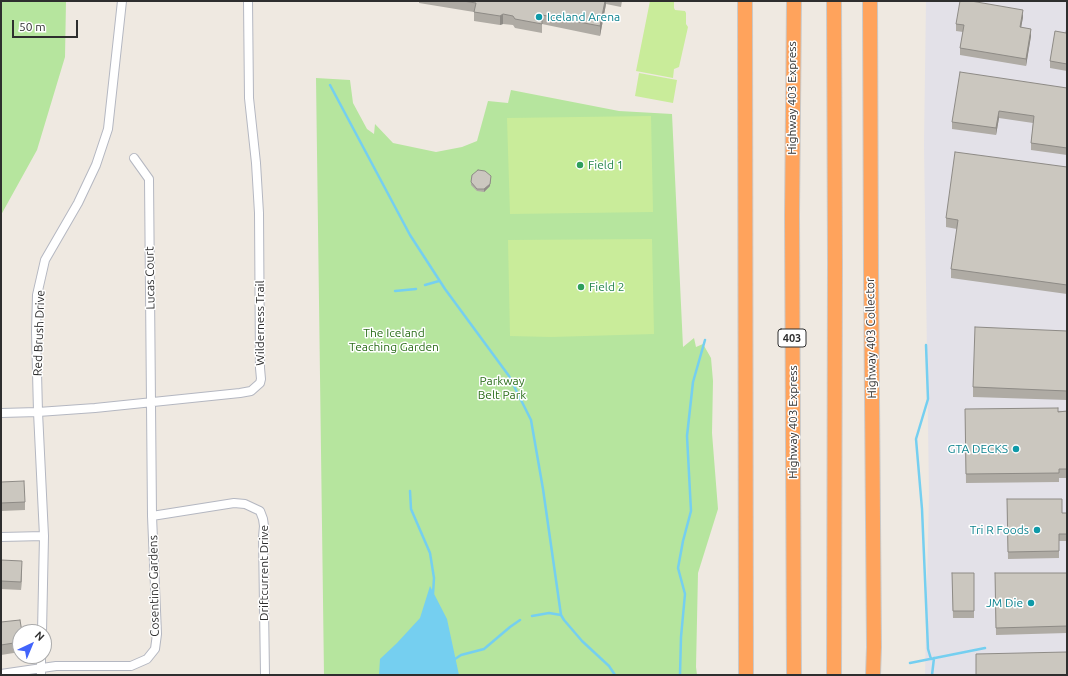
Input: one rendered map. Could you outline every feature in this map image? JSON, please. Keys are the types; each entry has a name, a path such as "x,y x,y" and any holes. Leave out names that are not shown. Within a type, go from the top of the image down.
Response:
{"highway":[{"path":"745,1 746,675"},
{"name":"Highway 403 Express","path":"794,1 792,215 794,675"},
{"path":"834,1 834,675"},
{"name":"Highway 403 Collector","path":"870,1 874,675"}],"street":[{"name":"Red Brush Drive","path":"42,624 44,536 38,412 36,332 37,295 45,260 78,203 96,165 108,129 122,1"},
{"name":"Wilderness Trail","path":"1,413 38,412 152,403 251,391 258,385 261,379 259,213 256,163 249,98 248,1"},
{"name":"Lucas Court","path":"134,158 149,179 152,403"},
{"name":"Cosentino Gardens","path":"1,674 41,672 56,666 131,666 147,659 155,649 157,634 152,516 152,403"},
{"name":"Driftcurrent Drive","path":"152,516 234,504 244,504 260,511 264,526 262,537 265,675"},
{"path":"1,537 44,536"}],"shaded area":[{"path":"926,1 1067,1 1067,675 925,675 929,494 924,145"}],"green space":[{"path":"1,1 66,1 65,57 37,150 1,215"},
{"path":"650,1 674,1 675,10 685,11 686,13 686,24 688,27 679,67 674,69 673,78 636,71"},
{"path":"639,73 677,80 673,103 635,96"},
{"name":"Parkway Belt Park","path":"316,78 350,80 353,103 367,129 374,134 375,124 393,143 436,152 462,147 477,141 488,101 508,103 511,90 619,111 672,114 683,347 694,338 696,347 703,344 711,358 713,381 712,433 718,509 698,573 697,675 324,675"},
{"name":"Field 1","path":"651,116 653,212 510,214 507,118"},
{"name":"Field 2","path":"652,239 654,334 551,337 510,336 508,240"}],"water":[{"path":"430,586 447,619 459,675 379,675 380,659 420,618"}],"building":[{"path":"463,1 605,1 600,26 542,15 542,24 515,19 513,16 503,14 500,16 474,12 476,3"},
{"path":"960,1 971,1 1023,10 1020,27 1031,29 1026,59 960,48 964,25 956,24"},
{"path":"1067,26 1067,64 1050,61 1055,31 1066,33"},
{"path":"960,72 1067,88 1067,148 1031,143 1034,116 999,111 996,128 952,122"},
{"path":"955,152 1067,167 1067,285 951,269 958,220 946,218"},
{"path":"478,170 485,171 491,176 490,184 484,189 477,189 471,182 472,175"},
{"path":"975,327 1067,331 1067,391 973,387"},
{"name":"GTA DECKS","path":"1058,408 1058,412 1067,411 1067,469 1059,469 1059,473 966,474 965,409"},
{"path":"24,481 25,502 1,503 1,482"},
{"name":"Tri R Foods","path":"1007,499 1062,499 1062,513 1067,513 1067,534 1059,534 1059,551 1008,552"},
{"path":"1,560 22,561 21,582 1,581"},
{"path":"952,573 974,573 974,611 953,611"},
{"name":"JM Die","path":"995,573 1067,573 1067,626 996,628"},
{"path":"20,620 21,624 12,624 12,643 1,645 1,622"},
{"path":"1067,652 1067,675 976,675 976,654"}],"waterway":[{"path":"330,85 410,235 445,289 509,376 531,420 543,489 561,615 582,641 609,666 615,675"},
{"path":"425,285 439,281"},
{"path":"395,291 416,289"},
{"path":"680,675 681,637 685,594 678,568 691,511 687,436 693,382 705,340"},
{"path":"926,345 928,399 916,439 922,509 928,649 931,659"},
{"path":"410,491 411,509 430,553 434,578 433,594"},
{"path":"532,616 549,613 561,615"},
{"path":"455,659 461,655 484,649 520,620"},
{"path":"910,663 985,648"},
{"path":"932,675 934,658"}],"place":[{"name":"Iceland Arena","path":"539,17"},
{"name":"Field 1","path":"580,165"},
{"name":"Field 2","path":"581,287"},
{"name":"GTA DECKS","path":"1016,449"},
{"name":"Tri R Foods","path":"1037,530"},
{"name":"JM Die","path":"1031,603"}],"park label":[{"name":"The Iceland Teaching Garden","path":"394,340"}]}
